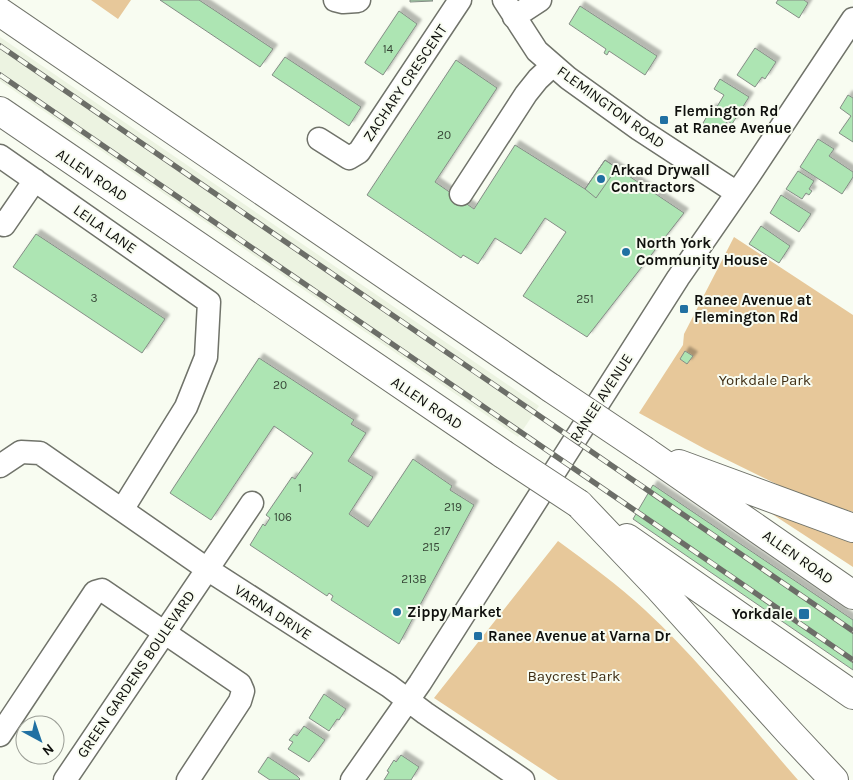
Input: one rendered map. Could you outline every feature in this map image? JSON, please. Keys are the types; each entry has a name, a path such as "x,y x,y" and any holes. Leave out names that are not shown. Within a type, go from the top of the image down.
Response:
{"highway":[{"name":"ALLEN ROAD","path":"0,12 645,451 853,595"},
{"name":"ALLEN ROAD","path":"0,112 578,504 853,695"},
{"path":"645,451 853,528"},
{"path":"578,504 671,601 788,732 834,780"},
{"path":"825,675 853,700"}],"street":[{"path":"335,0 358,2 359,0"},
{"name":"ZACHARY CRESCENT","path":"319,139 349,158 359,152 460,0"},
{"path":"509,8 540,0"},
{"name":"FLEMINGTON ROAD","path":"509,8 537,51 568,78 639,129 737,194"},
{"name":"RANEE AVENUE","path":"352,780 408,701 678,278 737,194 853,19"},
{"path":"461,194 526,94 553,65"},
{"name":"LEILA LANE","path":"0,156 210,302 206,357 186,406 122,510"},
{"path":"0,222 4,225 34,180"},
{"name":"VARNA DRIVE","path":"0,466 21,452 40,453 207,569 389,686 523,780"},
{"name":"GREEN GARDENS BOULEVARD","path":"65,780 252,503"},
{"path":"0,735 95,592 102,590 240,684 243,691 240,701 188,780"}],"shaded area":[{"path":"0,37 539,406 518,437 0,81"}],"green space":[{"path":"91,0 131,0 118,19"},
{"name":"Yorkdale Park","path":"734,237 853,315 853,512 801,496 705,449 639,413 683,345 684,334"},
{"path":"766,510 853,536 853,567"},
{"name":"Baycrest Park","path":"558,541 624,592 666,630 686,650 798,780 558,780 434,698"}],"building":[{"path":"160,0 199,0 273,49 260,67"},
{"path":"410,0 432,0 433,1 410,2"},
{"path":"778,0 804,0 808,3 799,18 776,3"},
{"path":"580,6 657,56 645,75 609,51 607,55 604,53 606,49 569,24"},
{"path":"399,11 417,24 383,75 365,62"},
{"path":"755,48 776,62 765,79 762,77 755,87 737,75"},
{"path":"285,57 361,107 349,126 272,75"},
{"path":"456,60 497,88 435,182 474,209 515,145 585,189 605,160 684,213 587,337 523,296 566,232 545,218 521,254 495,238 478,264 463,255 461,258 367,195"},
{"path":"720,79 749,97 732,124 728,121 718,133 703,123 712,108 715,110 724,95 714,89"},
{"path":"848,95 853,98 853,142 839,133 851,116 840,108"},
{"path":"818,139 834,149 829,156 853,172 853,177 842,194 800,167"},
{"name":"Arkad Drywall Contractors","path":"605,160 617,168 596,198 585,189"},
{"path":"798,171 814,181 809,189 812,191 809,195 806,193 802,199 786,189"},
{"path":"781,195 811,214 799,232 770,213"},
{"path":"761,226 790,246 779,263 749,244"},
{"path":"36,234 165,319 142,353 13,267"},
{"path":"685,351 693,356 687,364 680,359"},
{"path":"259,358 354,420 351,424 366,433 348,461 373,477 349,514 368,527 413,459 452,486 450,490 474,505 399,644 331,600 333,596 329,593 327,596 250,545 263,524 265,526 270,518 266,515 292,477 295,479 313,453 274,426 211,520 170,493"},
{"path":"653,485 853,620 853,670 633,519"},
{"path":"324,694 346,709 329,731 309,718"},
{"path":"304,726 325,740 309,762 288,749 293,742 289,740 294,734 297,736"},
{"path":"401,755 419,767 411,780 384,780 394,760 396,762"},
{"path":"268,757 300,779 270,780 258,772"}],"railway":[{"path":"0,46 853,631"},
{"path":"0,75 853,660"}],"place":[{"name":"Flemington Rd at Ranee Avenue","path":"664,120"},
{"name":"Arkad Drywall Contractors","path":"601,179"},
{"name":"North York Community House","path":"626,252"},
{"name":"Ranee Avenue at Flemington Rd","path":"684,309"},
{"name":"Zippy Market","path":"397,612"},
{"name":"Yorkdale","path":"804,614"},
{"name":"Ranee Avenue at Varna Dr","path":"478,636"}]}
